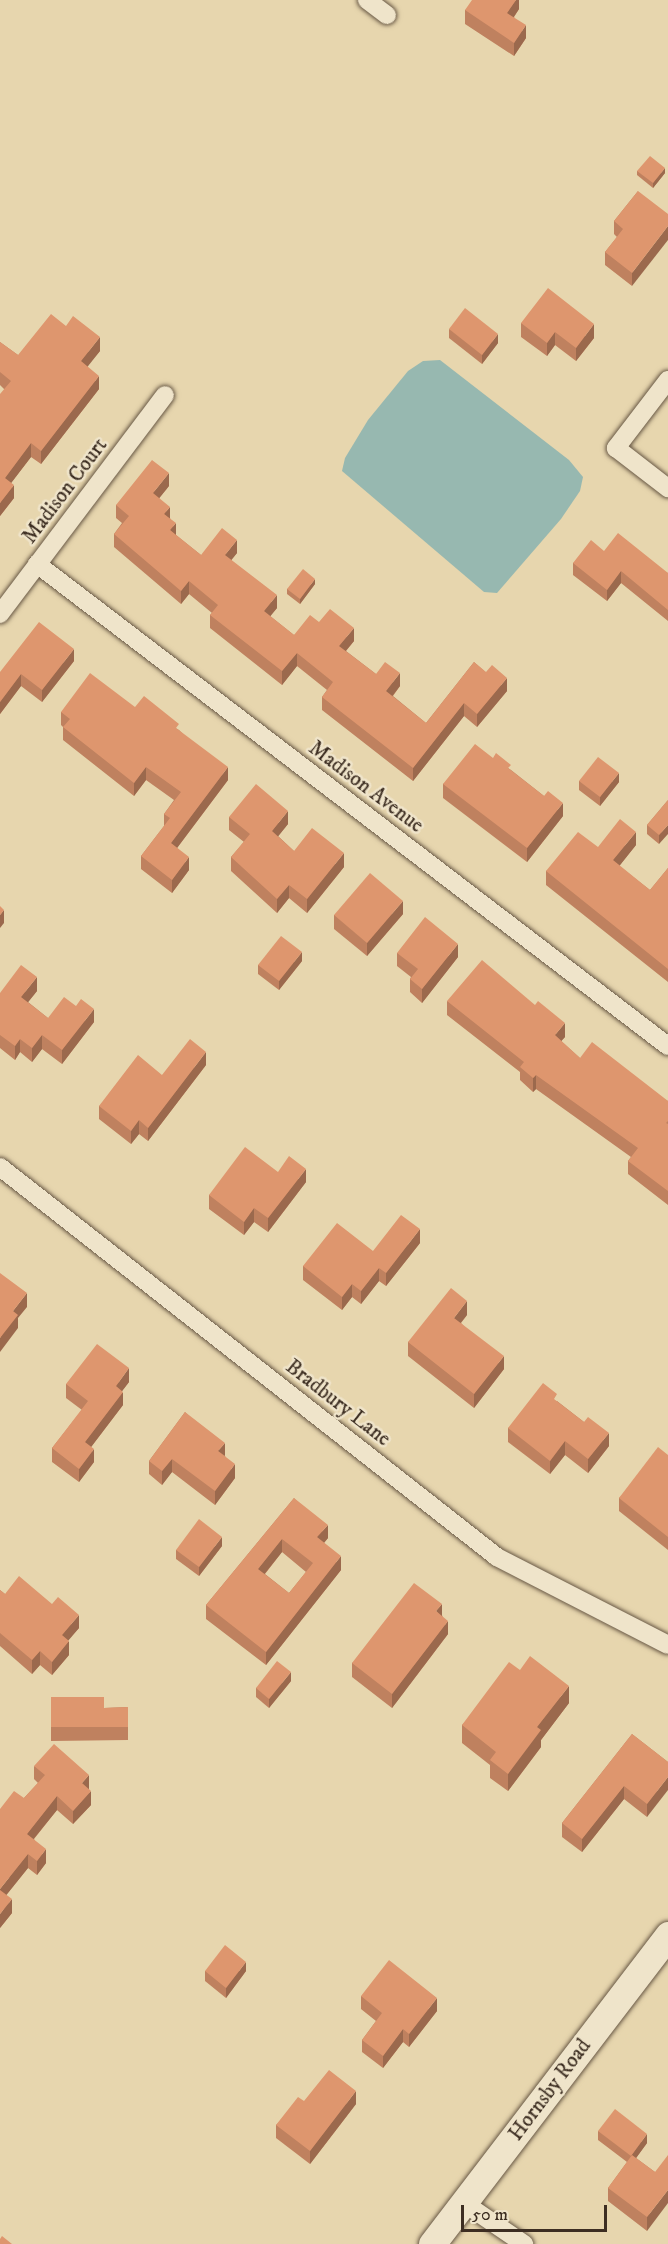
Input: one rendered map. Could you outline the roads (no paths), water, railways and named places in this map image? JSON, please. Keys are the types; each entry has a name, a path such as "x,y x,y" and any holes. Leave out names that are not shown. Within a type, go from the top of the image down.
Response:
{"street":[{"path":"367,0 387,15"},
{"path":"668,380 616,448 668,488"},
{"name":"Madison Court","path":"0,614 165,395"},
{"name":"Madison Avenue","path":"37,564 668,1046"},
{"name":"Bradbury Lane","path":"0,1167 497,1557 668,1645"},
{"name":"Hornsby Road","path":"432,2244 668,1935"},
{"path":"464,2203 525,2244"}],"water":[{"path":"440,360 569,460 583,477 580,491 561,519 497,593 484,592 342,471 345,458 368,420 408,371 423,361"}]}
